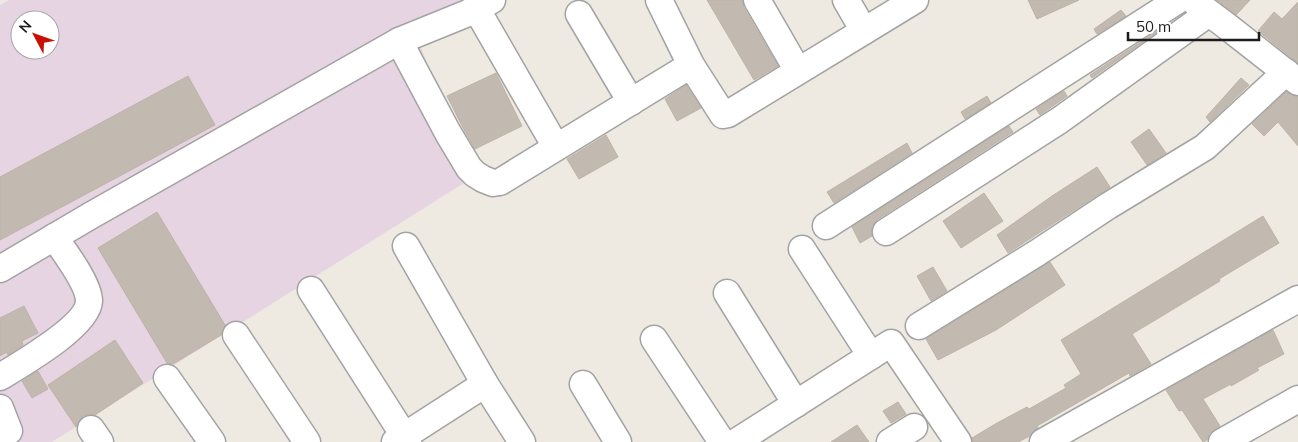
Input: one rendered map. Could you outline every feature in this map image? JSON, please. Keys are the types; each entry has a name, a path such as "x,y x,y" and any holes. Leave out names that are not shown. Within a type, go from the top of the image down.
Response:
{"street":[{"path":"659,0 692,65 723,115 728,114 915,0"},
{"path":"757,0 798,71"},
{"path":"846,0 864,31"},
{"path":"826,226 1178,0"},
{"path":"0,268 399,41 484,4 556,147"},
{"path":"886,232 1060,120 1200,6 1292,77 1205,147 919,326"},
{"path":"579,14 631,102"},
{"path":"399,41 469,168 475,174 493,183 500,182 692,65"},
{"path":"0,377 61,337 82,318 89,301 84,282 54,237"},
{"path":"406,246 485,384 522,442"},
{"path":"802,249 870,356"},
{"path":"310,290 402,440 485,384"},
{"path":"727,293 796,404"},
{"path":"1043,442 1298,298"},
{"path":"236,335 307,442"},
{"path":"654,339 722,442"},
{"path":"736,442 891,343 958,442"},
{"path":"167,378 212,442"},
{"path":"583,384 618,442"},
{"path":"1222,442 1298,399"},
{"path":"0,408 9,431 0,437"},
{"path":"890,442 914,426"}],"shaded area":[{"path":"9,0 477,0 416,35 472,178 52,442 0,442 0,5"}],"building":[{"path":"707,0 742,0 744,8 778,66 754,80"},
{"path":"1028,0 1079,0 1037,19"},
{"path":"1217,0 1250,0 1236,15"},
{"path":"1298,2 1298,63 1258,31 1274,12 1282,19"},
{"path":"1121,10 1126,16 1097,34 1094,29"},
{"path":"1164,27 1092,78 1090,75"},
{"path":"496,73 522,126 475,149 447,96"},
{"path":"188,76 215,125 0,240 0,177"},
{"path":"1241,78 1249,85 1210,122 1206,117"},
{"path":"686,85 701,108 677,121 665,99"},
{"path":"1064,91 1067,96 1040,115 1036,109"},
{"path":"1286,92 1298,97 1298,146 1278,122 1264,136 1252,124"},
{"path":"987,96 991,103 965,119 961,112"},
{"path":"1009,126 1013,132 878,219 872,226 872,236 860,243 852,227"},
{"path":"1149,129 1166,153 1147,165 1131,142"},
{"path":"606,135 618,157 579,179 567,159"},
{"path":"907,143 912,153 834,203 827,192"},
{"path":"1097,167 1110,187 1008,253 997,235"},
{"path":"984,193 1003,221 961,248 943,221"},
{"path":"157,212 225,325 221,335 173,364 167,363 98,248"},
{"path":"1263,216 1279,243 1132,334 1151,364 1130,376 1129,373 1037,426 1038,428 1030,436 1018,442 973,442 972,438 1027,407 1029,409 1066,388 1064,385 1081,374 1061,340"},
{"path":"1050,262 1065,285 996,330 938,360 926,339"},
{"path":"933,267 947,291 931,301 917,276"},
{"path":"24,306 38,333 22,341 23,345 8,355 7,352 0,356 0,318"},
{"path":"1273,330 1284,354 1257,368 1259,370 1231,386 1231,384 1203,399 1220,426 1209,434 1207,440 1203,442 1182,410 1179,411 1166,390"},
{"path":"115,340 143,383 95,415 83,416 76,427 48,385"},
{"path":"38,371 48,389 32,398 22,381"},
{"path":"898,402 906,414 891,423 883,411"},
{"path":"857,425 869,442 831,442"}]}
